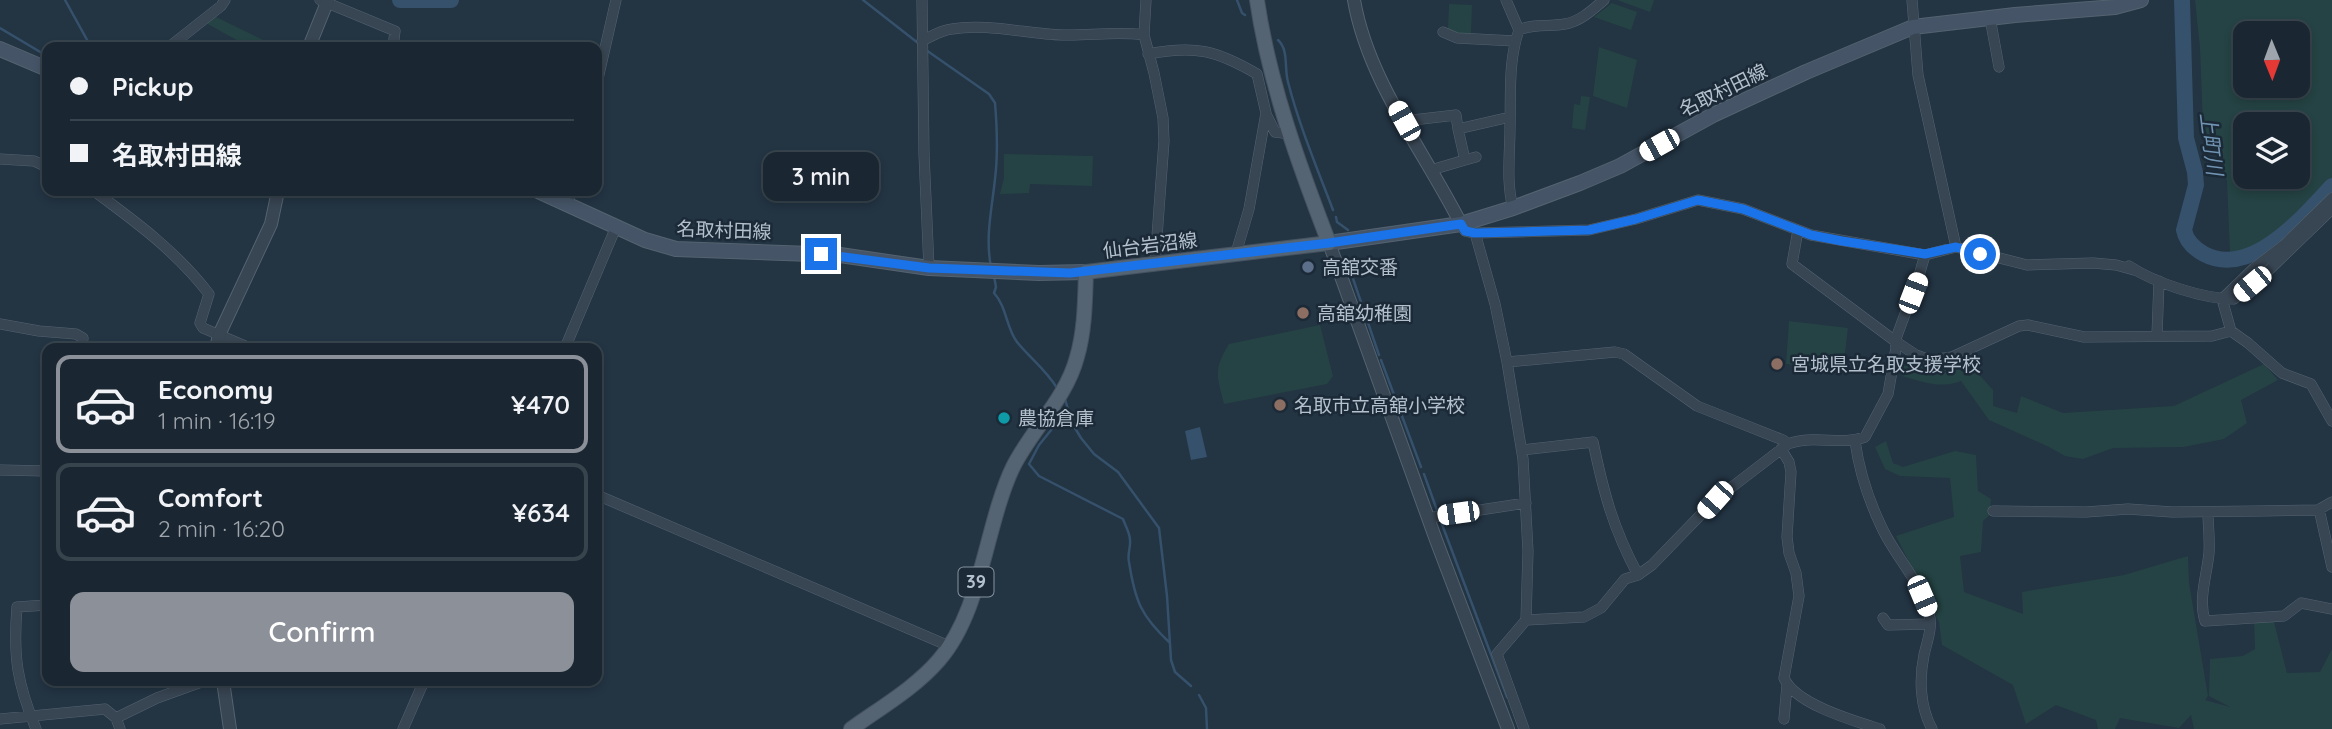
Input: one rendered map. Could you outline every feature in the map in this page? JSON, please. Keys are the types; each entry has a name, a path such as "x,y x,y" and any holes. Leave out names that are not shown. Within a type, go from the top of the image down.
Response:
{"main road":[{"path":"1258,0 1266,49 1291,134 1329,243"},
{"name":"名取村田線","path":"1329,243 1461,224 1513,208 1620,166 1713,115 1913,27 1990,18 2051,6 2115,7 2141,0"},
{"path":"0,49 42,67"},
{"name":"名取村田線","path":"570,196 616,227 653,243 676,249 840,254 929,268 1086,272"},
{"name":"仙台岩沼線","path":"850,729 916,681 939,660 961,624 1014,465 1065,389 1077,358 1086,272 1329,243"}],"street":[{"path":"175,42 225,0"},
{"path":"602,61 616,0"},
{"path":"922,0 929,268"},
{"path":"1146,0 1144,35 1163,118 1164,141 1155,264"},
{"path":"1354,0 1364,39 1377,70 1465,231 1589,230 1698,200 1743,209 1798,230 1832,239 1925,254 1956,247 2027,265 2093,263 2102,258 2113,258 2159,281 2222,299 2234,299 2332,209"},
{"path":"1506,0 1519,30 1515,41 1511,81 1509,187 1513,208"},
{"path":"1519,30 1530,26 1575,21 1604,0"},
{"path":"1912,0 1918,75 1956,247"},
{"path":"311,42 325,1 395,31 394,42"},
{"path":"1990,18 1999,67"},
{"path":"922,45 955,28 1059,35 1089,36 1114,32 1144,35"},
{"path":"1443,33 1457,38 1515,41"},
{"path":"1147,54 1175,49 1206,50 1234,61 1257,74 1266,113 1275,132 1291,134"},
{"path":"1236,253 1249,209 1266,113"},
{"path":"1404,121 1456,115 1465,160"},
{"path":"1458,129 1510,117"},
{"path":"1431,170 1476,158"},
{"path":"0,159 34,161 42,165"},
{"path":"101,196 138,224 195,276 209,294 200,323 218,342 271,224 277,196"},
{"path":"2284,251 2332,198"},
{"path":"567,343 616,227"},
{"path":"1798,230 1792,264 1895,341 1916,355 1930,360 1952,357 2019,326 2028,325 2084,337 2212,336 2231,331"},
{"path":"1475,233 1495,304 1522,450 1528,551 1526,620 1497,654 1524,729"},
{"path":"1329,243 1428,518 1508,729"},
{"path":"1526,620 1584,617 1601,608 1625,579 1638,575 1652,565 1715,500 1784,447 1797,440 1855,441 1865,437 1888,394 1895,341 1925,254"},
{"path":"2157,335 2159,281"},
{"path":"2222,299 2231,331 2282,373 2311,384 2332,421"},
{"path":"0,324 76,334 83,338 82,343"},
{"path":"1507,362 1615,352 1623,354 1697,406 1783,440 1791,472 1787,537 1799,596 1784,672 1787,685 1784,719"},
{"path":"1855,441 1858,466 1882,528 1922,596 1929,613 1930,632 1920,677 1932,729"},
{"path":"1522,450 1593,442 1604,495 1620,541 1638,575"},
{"path":"0,470 42,471"},
{"path":"602,497 949,646"},
{"path":"1993,511 2085,513 2128,509 2208,512 2319,509 2332,502"},
{"path":"1428,518 1526,503"},
{"path":"2319,509 2332,567"},
{"path":"2208,512 2209,551 2204,578 2205,621 2284,616 2301,603 2332,609"},
{"path":"36,729 19,682 14,641 17,607 42,605"},
{"path":"1883,618 1888,625 1930,624"},
{"path":"1787,685 1831,713 1880,729"},
{"path":"116,718 157,698 190,686"},
{"path":"224,686 230,729"},
{"path":"403,729 422,686"},
{"path":"0,719 105,709 116,718 120,729"}],"green space":[{"path":"1617,0 1654,0 1650,12"},
{"path":"2195,0 2332,0 2332,186 2270,237 2243,251 2230,253 2227,181 2217,149 2203,127"},
{"path":"1612,3 1637,12 1631,30 1594,17"},
{"path":"1449,4 1472,5 1471,33 1461,34 1448,29"},
{"path":"214,16 265,42 240,42 206,23"},
{"path":"1599,47 1637,60 1627,108 1593,96"},
{"path":"1581,96 1590,97 1585,130 1572,128 1574,104 1580,105"},
{"path":"1004,154 1093,156 1092,186 1030,184 1029,193 1000,194 1004,178"},
{"path":"1789,321 1848,328 1843,369 1786,364"},
{"path":"1320,325 1333,376 1327,384 1224,404 1218,373 1220,360 1229,344"},
{"path":"1905,356 1920,364 1934,366 1963,357 1993,390 1993,406 2017,413 2021,396 2063,413 2174,406 2264,364 2278,380 2241,400 2247,423 2224,439 2183,447 2113,448 2083,459 2065,456 1989,420 1961,381 1939,385 1902,376"},
{"path":"1886,441 1893,463 1903,467 1955,451 1976,455 1978,491 1991,499 1990,515 1983,521 1981,552 1960,556 1964,592 2023,614 2022,592 2124,575 2188,556 2189,583 2208,696 2205,700 2230,707 2209,696 2210,659 2243,656 2255,649 2254,621 2273,618 2287,673 2320,672 2332,649 2332,729 2194,729 2191,715 2179,728 2120,718 2115,729 2098,729 2096,720 2056,705 2026,724 2013,685 1942,645 1939,622 1896,536 1954,517 1950,478 1900,476 1885,469 1875,447"}],"water":[{"path":"1200,427 1207,457 1191,460 1185,431"}],"waterway":[{"path":"65,0 88,42"},
{"path":"400,0 451,0"},
{"path":"863,0 918,43"},
{"path":"1237,0 1245,15"},
{"name":"上町川","path":"2182,0 2186,138 2196,185 2184,230 2189,241 2204,254 2222,259 2240,258 2275,241 2332,186"},
{"path":"0,28 42,53"},
{"path":"1278,40 1284,49 1287,77 1297,114 1333,210"},
{"path":"926,50 989,94 995,103 997,151 989,234 991,267"},
{"path":"1336,217 1337,222 1348,230"},
{"path":"1346,258 1379,355"},
{"path":"994,276 994,293 1002,305 1013,336 1057,388"},
{"path":"1381,360 1421,467"},
{"path":"1065,399 1072,423 1081,438 1094,454 1118,472 1159,528 1171,660 1175,672 1191,686"},
{"path":"1060,407 1056,424 1039,445 1029,464 1039,476 1123,519 1130,537 1129,559 1137,598 1146,616 1170,643"},
{"path":"1424,474 1438,513"},
{"path":"1440,519 1507,697"},
{"path":"1199,695 1206,708 1207,729"}],"place":[{"name":"高舘交番","path":"1308,267"},
{"name":"高舘幼稚園","path":"1303,313"},
{"name":"宮城県立名取支援学校","path":"1777,364"},
{"name":"名取市立高舘小学校","path":"1280,405"},
{"name":"農協倉庫","path":"1004,418"}],"route":[{"path":"821,254 840,254 911,267 1070,273 1274,250 1461,224 1465,231 1475,233 1589,230 1698,200 1743,209 1811,235 1842,241 1925,254 1956,247 1980,254"}]}
